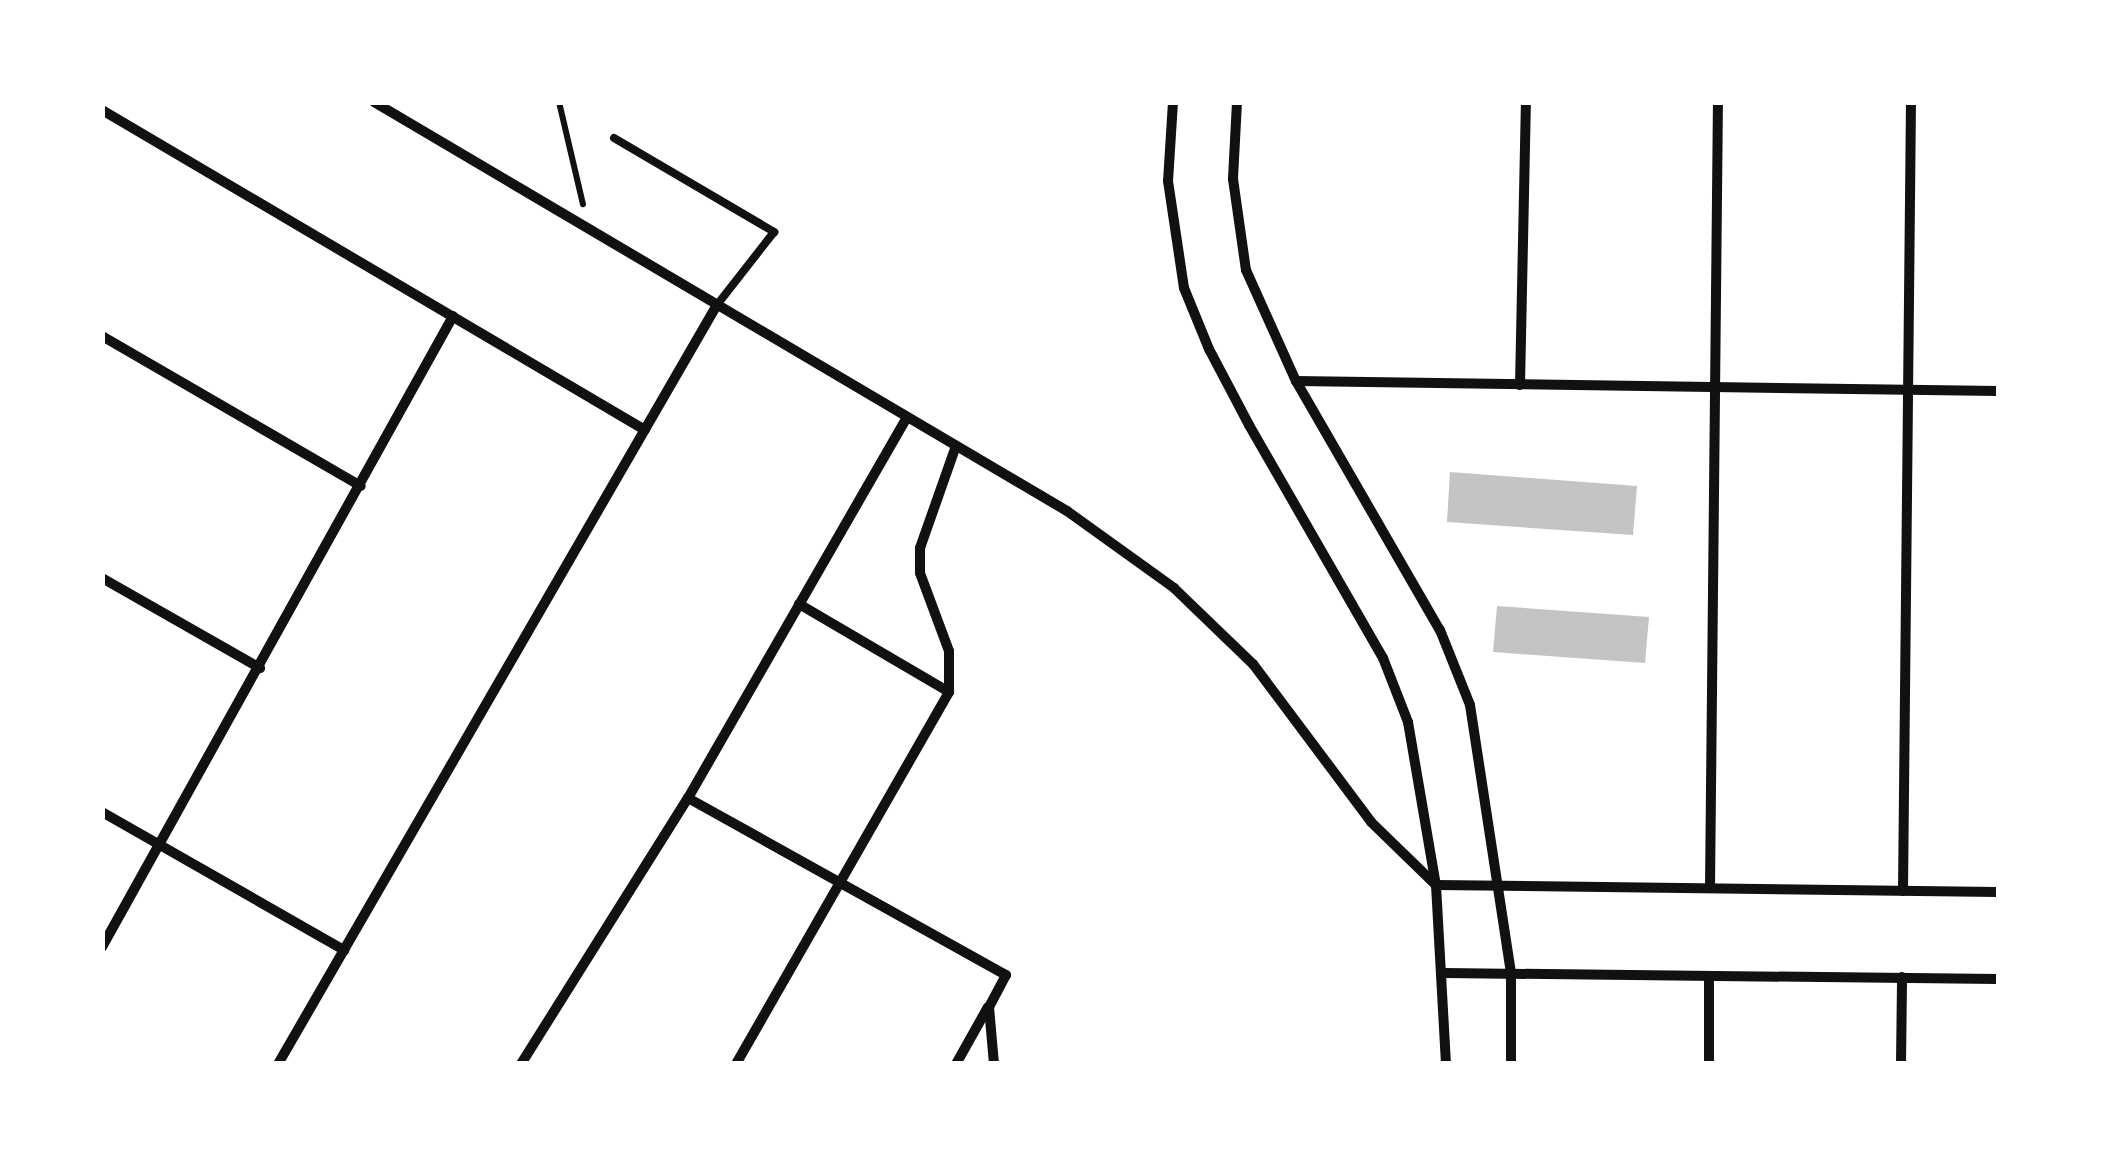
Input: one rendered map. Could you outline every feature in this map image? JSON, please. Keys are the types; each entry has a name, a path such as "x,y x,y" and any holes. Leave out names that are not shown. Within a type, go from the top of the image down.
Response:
{"street":[{"path":"374,102 1067,511 1174,588 1252,664 1371,822 1436,885 1998,892"},
{"path":"1173,102 1168,181 1184,288 1209,349 1249,425 1383,658 1408,722 1436,885 1444,973 1446,1064"},
{"path":"1237,102 1232,179 1246,270 1296,381 1440,630 1470,706 1500,886 1510,974 1511,1064"},
{"path":"1520,385 1526,102"},
{"path":"1710,888 1718,102"},
{"path":"1903,891 1911,102"},
{"path":"102,110 645,430"},
{"path":"278,1064 717,305"},
{"path":"102,948 453,316"},
{"path":"102,336 361,486"},
{"path":"1296,381 1998,391"},
{"path":"522,1064 688,798 907,417"},
{"path":"736,1064 948,692 950,650 920,574 920,548 956,446"},
{"path":"102,578 260,668"},
{"path":"799,604 948,692"},
{"path":"688,798 1006,975 956,1064"},
{"path":"102,812 344,950"},
{"path":"1444,973 1998,978"},
{"path":"1901,1064 1902,977"},
{"path":"1708,1064 1709,978"},
{"path":"989,1006 994,1064"}],"lane":[{"path":"614,138 774,232 717,305"}],"path":[{"path":"559,102 589,229"}],"building":[{"path":"1450,472 1637,486 1633,535 1447,522"},
{"path":"1497,606 1649,617 1645,663 1493,652"}]}
